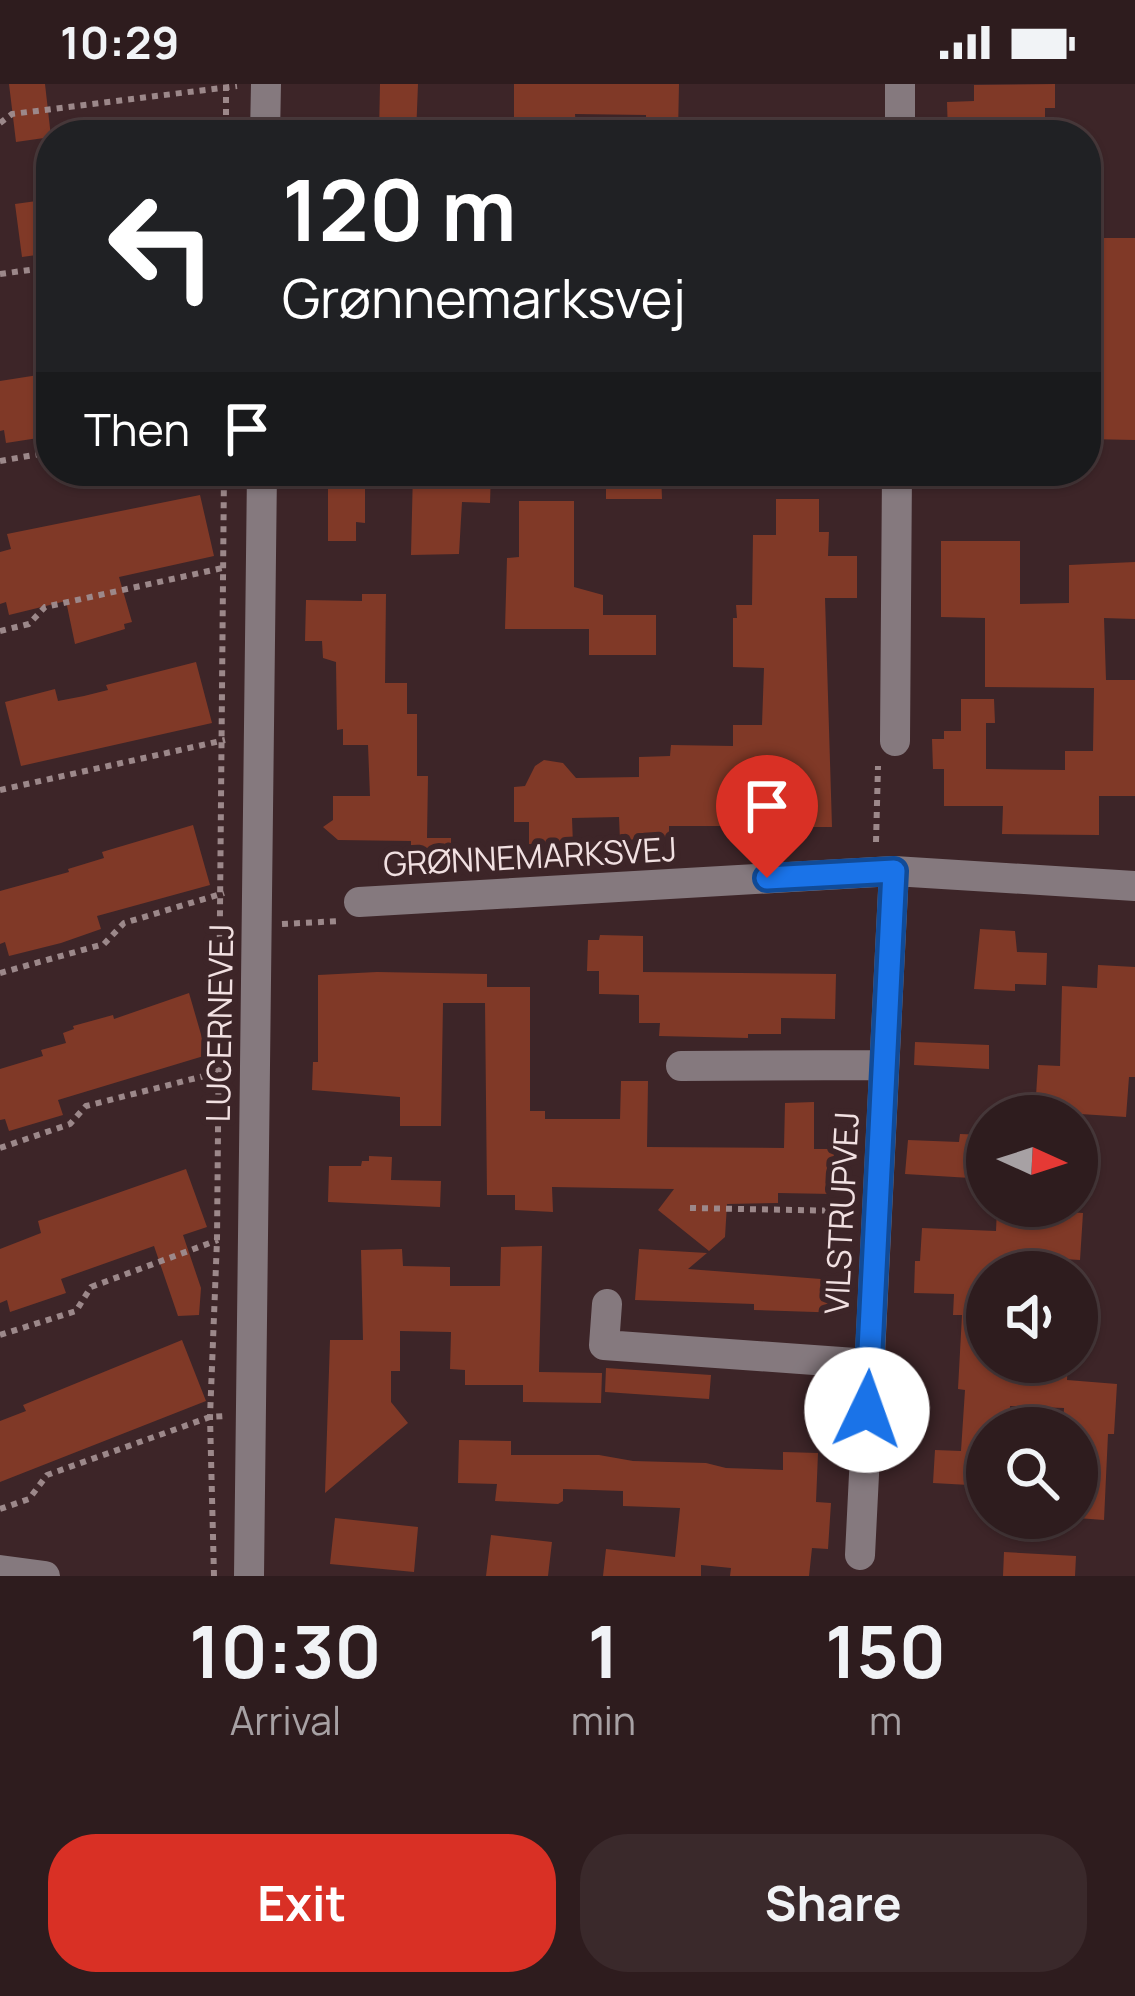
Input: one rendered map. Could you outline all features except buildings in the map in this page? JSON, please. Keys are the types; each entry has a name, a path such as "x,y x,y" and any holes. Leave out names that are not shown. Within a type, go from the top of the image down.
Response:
{"street":[{"path":"266,84 266,120"},
{"path":"900,84 900,120"},
{"name":"LUCERNEVEJ","path":"250,1576 262,486"},
{"path":"896,741 898,486"},
{"name":"GRØNNEMARKSVEJ","path":"359,902 894,871 1135,886"},
{"name":"VILSTRUPVEJ","path":"860,1555 894,871"},
{"name":"VILSTRUPVEJ","path":"681,1066 884,1065"},
{"name":"VILSTRUPVEJ","path":"607,1304 604,1345 869,1364"},
{"path":"0,1570 45,1576"}],"path":[{"path":"0,123 12,113 266,84"},
{"path":"226,85 226,120"},
{"path":"0,274 36,269"},
{"path":"0,461 36,455"},
{"path":"214,1576 210,1417 218,1240 224,486"},
{"path":"0,631 28,624 45,607 225,567 261,570"},
{"path":"0,790 259,733"},
{"path":"894,871 875,849 878,753 896,741"},
{"path":"0,974 104,944 124,923 221,894 257,895 282,924 343,921 359,902"},
{"path":"0,1148 70,1124 86,1106 254,1064"},
{"path":"690,1208 877,1211"},
{"path":"0,1335 76,1311 91,1287 218,1240 252,1237"},
{"path":"0,1509 29,1499 47,1475 210,1417 251,1416"}],"route":[{"path":"767,878 894,871 867,1410"}]}
